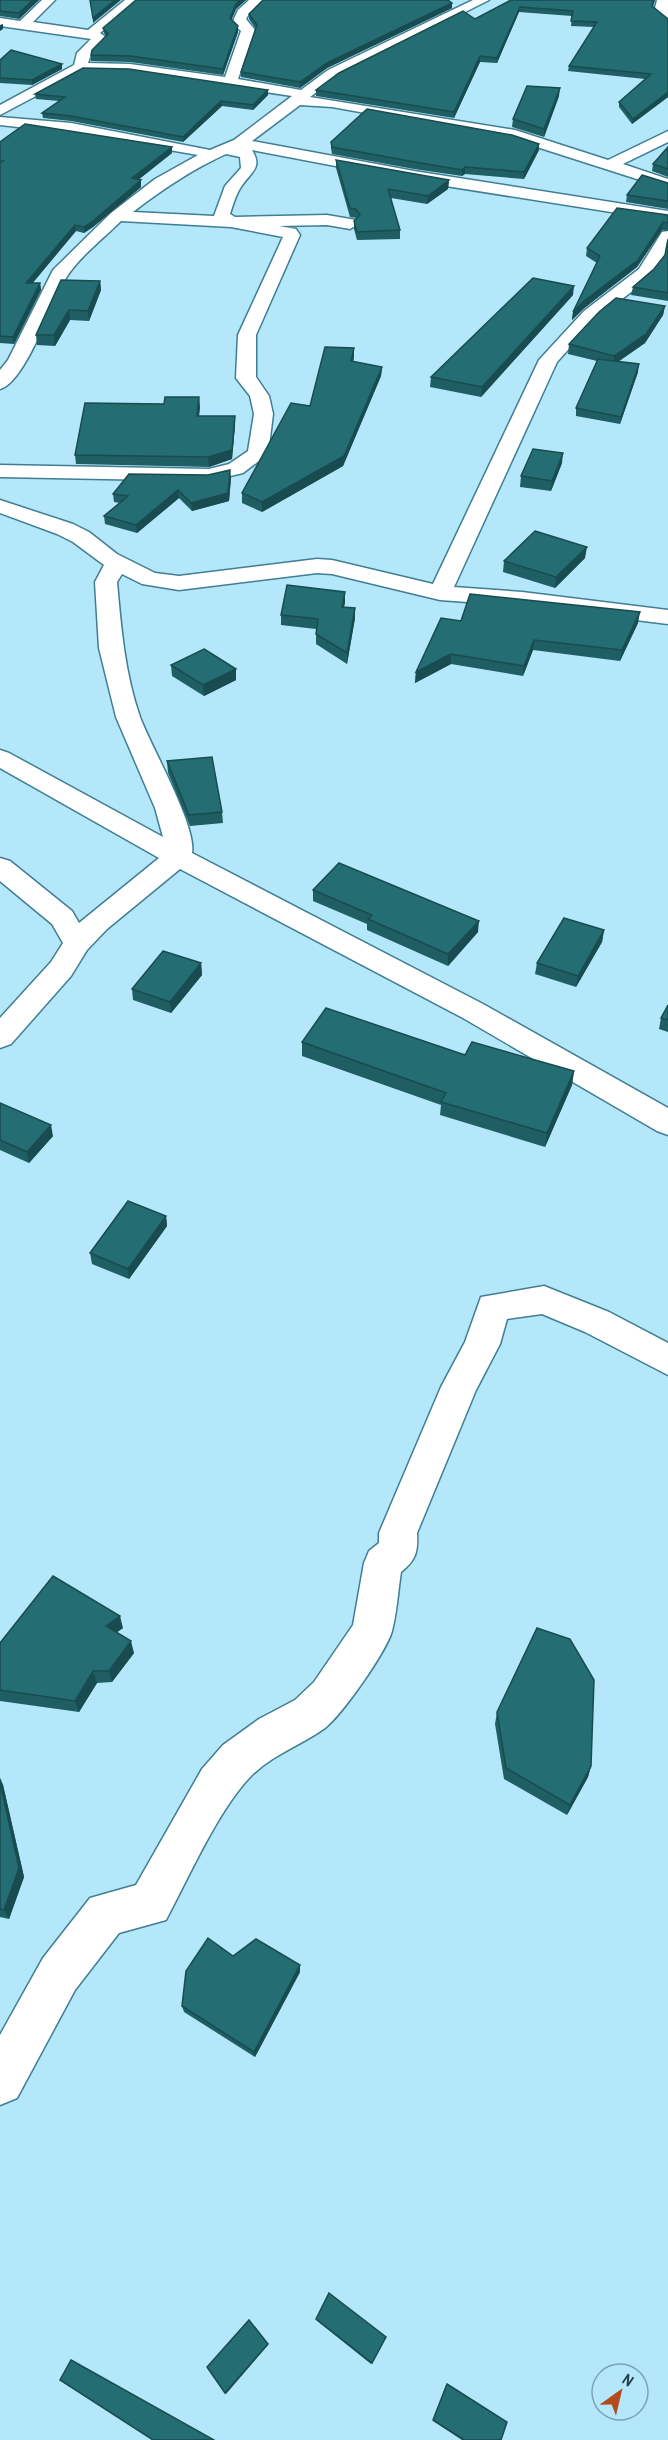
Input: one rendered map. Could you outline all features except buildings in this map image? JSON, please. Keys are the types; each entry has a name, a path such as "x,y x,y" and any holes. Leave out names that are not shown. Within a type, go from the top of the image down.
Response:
{"street":[{"path":"23,25 49,0"},
{"path":"91,34 133,0"},
{"path":"230,82 248,30 239,23 239,18 248,7 259,0"},
{"path":"0,383 8,361 59,274 117,216 161,182 233,146 333,73 448,9 483,0"},
{"path":"663,0 661,12 668,19"},
{"path":"0,22 91,34 99,38 84,53 80,67"},
{"path":"0,111 80,67 130,68 230,82 295,92 298,98"},
{"path":"298,98 515,135 668,184"},
{"path":"0,121 117,136 204,152 208,157"},
{"path":"607,166 668,136"},
{"path":"233,146 668,216"},
{"path":"0,471 209,475 236,469 258,454 265,411 260,393 246,378 247,335 292,235 286,231 231,222 221,215 232,186 249,169 250,161 246,153 233,146"},
{"path":"117,216 231,222 327,220 350,224"},
{"path":"440,593 548,360 590,315 646,272 668,236"},
{"path":"610,299 636,302"},
{"path":"0,506 73,533 116,563 150,579 176,583 300,566 332,567 440,593 522,599 668,617"},
{"path":"0,1037 61,969 77,943 131,893 178,857 180,850 168,808 128,717 111,648 106,582 116,563"},
{"path":"0,759 178,857 472,1011 668,1123"},
{"path":"0,867 62,918 77,943"},
{"path":"0,2081 59,1974 106,1914 150,1904 217,1784 247,1753 274,1733 310,1714 328,1696 372,1631 383,1563 399,1551 398,1533 459,1387 482,1344 493,1307 544,1300 597,1322 668,1360"}]}
